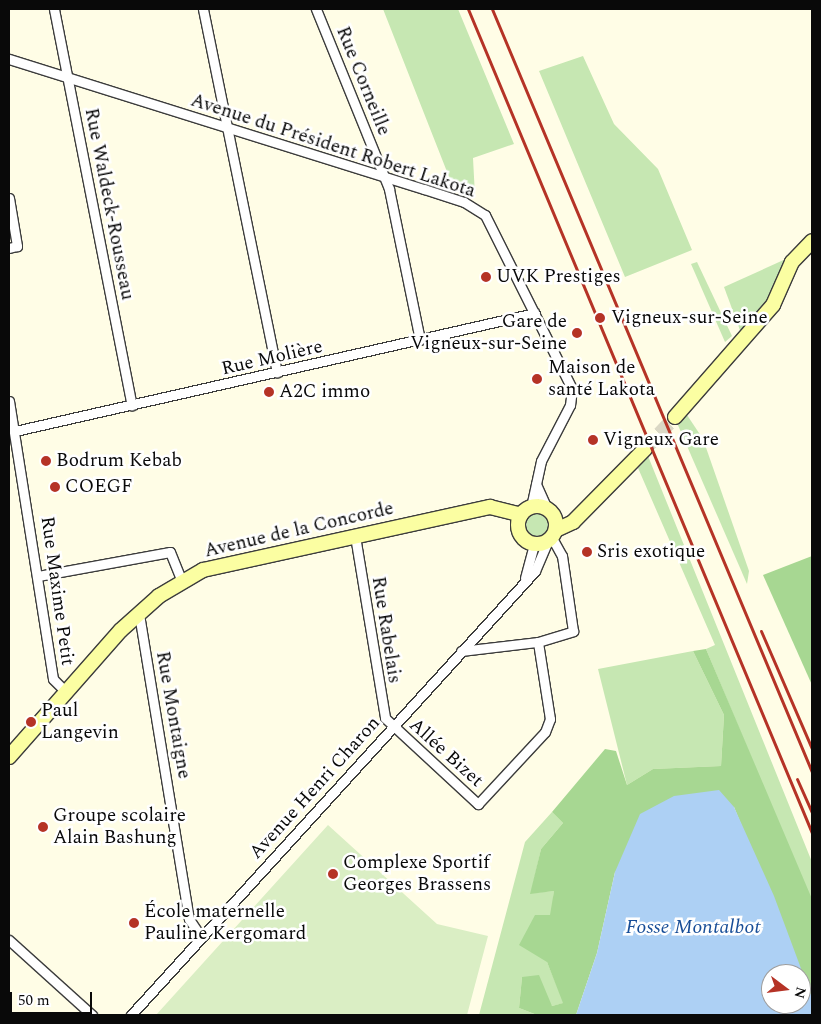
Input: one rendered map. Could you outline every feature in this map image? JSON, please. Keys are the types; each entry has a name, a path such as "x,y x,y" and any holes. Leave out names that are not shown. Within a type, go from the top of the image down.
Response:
{"street":[{"name":"Rue Waldeck-Rousseau","path":"54,9 132,405"},
{"path":"203,9 277,374"},
{"name":"Rue Corneille","path":"316,9 384,177 420,340"},
{"name":"Avenue du Président Robert Lakota","path":"9,59 464,202 485,215 535,313 572,393 541,461 536,484"},
{"path":"9,198 17,246 9,248"},
{"path":"675,417 773,305 792,262 812,241"},
{"name":"Rue Molière","path":"15,430 277,374 535,313"},
{"name":"Rue Maxime Petit","path":"9,400 53,679 67,693"},
{"path":"536,484 526,511 521,536 547,538 573,522 645,449"},
{"path":"536,484 547,509 555,518 547,538"},
{"name":"Avenue de la Concorde","path":"9,757 139,614 182,582 203,570 490,507 526,511 547,509"},
{"name":"Rue Rabelais","path":"355,536 381,709 393,726"},
{"path":"461,651 538,642 573,631 562,556 547,538"},
{"name":"Avenue Henri Charon","path":"522,582 547,538"},
{"name":"Avenue Henri Charon","path":"131,1015 522,582 539,566 547,538"},
{"path":"38,576 170,552 182,582"},
{"name":"Rue Montaigne","path":"139,614 189,919 201,937"},
{"name":"Allée Bizet","path":"393,726 478,804 545,732 550,719 538,642"},
{"path":"9,940 92,1015"}],"green space":[{"path":"383,9 458,9 514,144 473,158 475,196 453,187"},
{"path":"583,56 614,124 658,169 692,250 625,277 539,71"},
{"path":"788,258 769,300 741,333 724,287"},
{"path":"697,262 732,336 725,342 691,264"},
{"path":"687,415 703,439 749,571 747,584 677,423"},
{"path":"648,456 812,862 812,903 706,649 715,645 638,468"},
{"path":"537,514 545,517 548,525 545,533 537,536 529,533 526,525 529,517"},
{"path":"812,556 812,685 763,575"},
{"path":"706,649 812,899 812,998 811,964 798,964 734,807 615,872 597,953 576,1015 537,1015 519,1008 522,977 539,975 552,1006 563,1003 547,962 519,945 535,915 550,915 554,891 530,894 541,849 563,823 552,812 605,749 616,751 627,785 653,769 721,766 724,715 693,651"},
{"path":"693,651 724,715 721,766 653,769 627,785 598,669"},
{"path":"552,812 563,823 541,849 531,893 554,891 547,962 564,1003 552,1006 522,977 519,1008 537,1015 479,1015 525,842"},
{"name":"Complexe Sportif Georges Brassens","path":"328,825 437,924 488,936 467,1015 156,1015"}],"water":[{"name":"Fosse Montalbot","path":"719,790 734,807 774,896 799,964 761,964 761,1014 811,1014 811,995 812,1015 576,1015 597,953 615,872 640,814 674,796"}],"tunnel":[{"path":"645,449 675,417"}],"railway":[{"path":"468,9 812,833"},
{"path":"492,9 812,772"},
{"path":"761,631 812,749"},
{"path":"797,779 812,812"}],"place":[{"name":"UVK Prestiges","path":"486,277"},
{"name":"Vigneux-sur-Seine","path":"600,318"},
{"name":"Gare de Vigneux-sur-Seine","path":"577,333"},
{"name":"Maison de santé Lakota","path":"537,379"},
{"name":"A2C immo","path":"269,392"},
{"name":"Vigneux Gare","path":"593,440"},
{"name":"Bodrum Kebab","path":"46,461"},
{"name":"COEGF","path":"55,487"},
{"name":"Sris exotique","path":"587,552"},
{"name":"Paul Langevin","path":"31,722"},
{"name":"Groupe scolaire Alain Bashung","path":"43,827"},
{"name":"Complexe Sportif Georges Brassens","path":"333,874"},
{"name":"École maternelle Pauline Kergomard","path":"134,923"}]}
